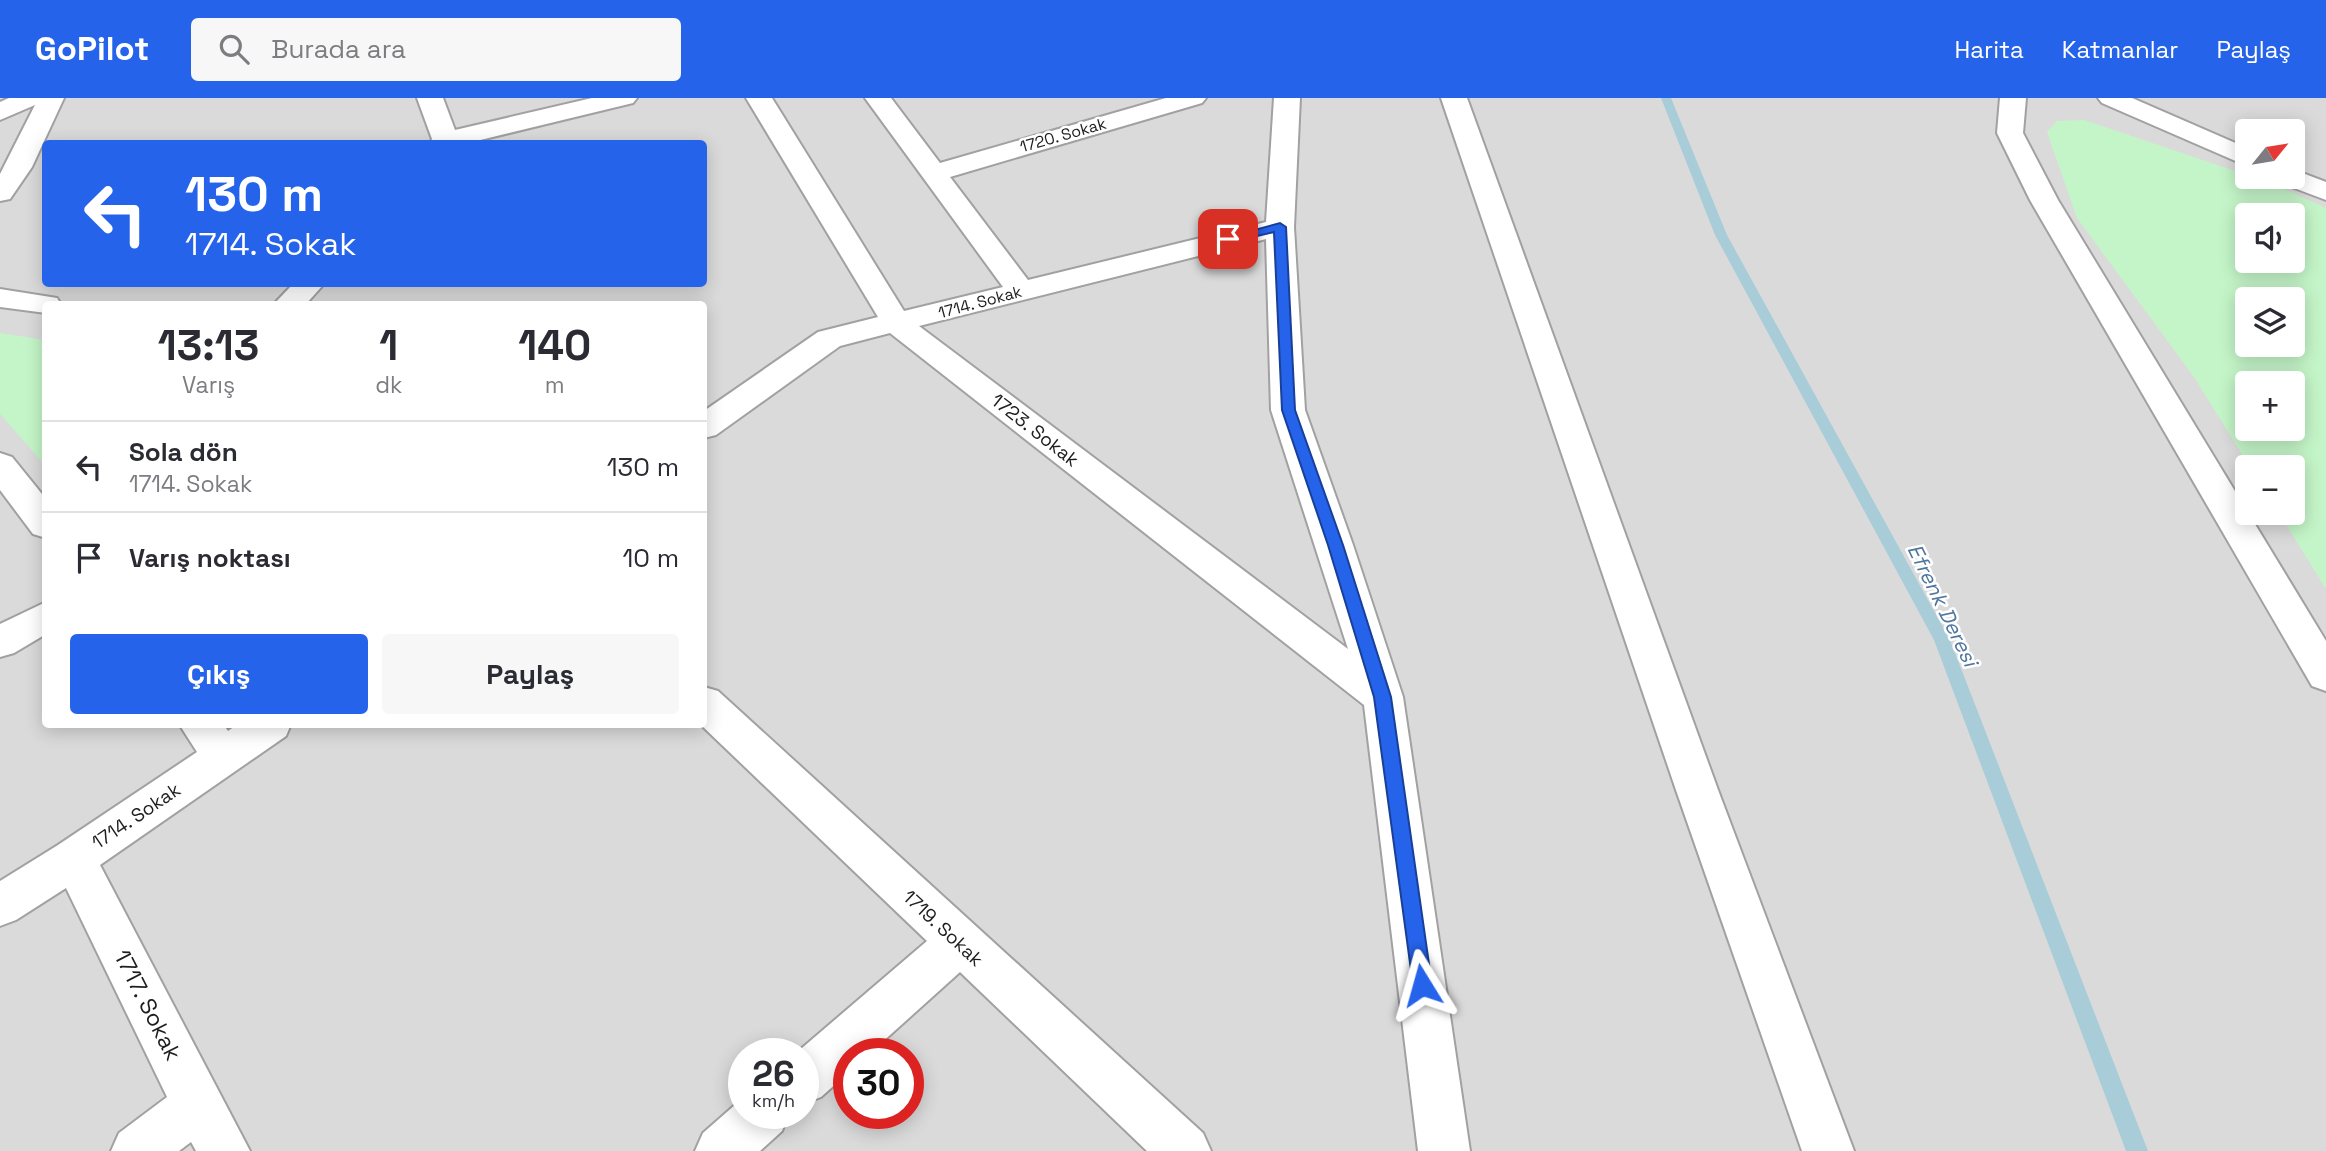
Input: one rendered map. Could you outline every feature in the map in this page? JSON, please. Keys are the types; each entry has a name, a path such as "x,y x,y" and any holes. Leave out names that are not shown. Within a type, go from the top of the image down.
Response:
{"street":[{"path":"0,112 29,98"},
{"path":"0,193 19,167 51,98"},
{"path":"430,98 443,140"},
{"path":"452,140 624,98"},
{"name":"1723. Sokak","path":"759,98 897,324 1383,697"},
{"path":"878,98 1021,290"},
{"name":"1720. Sokak","path":"934,173 1193,98"},
{"path":"1287,98 1280,227 1288,410 1335,545 1383,697 1444,1151"},
{"path":"1454,98 1697,790 1828,1151"},
{"path":"2013,98 2010,132 2044,200 2326,676"},
{"path":"2111,98 2235,153"},
{"path":"2305,183 2326,192"},
{"name":"1714. Sokak","path":"707,425 829,339 1280,227"},
{"path":"292,301 306,287"},
{"path":"0,298 42,303"},
{"path":"0,465 42,520"},
{"path":"0,642 42,618"},
{"name":"1719. Sokak","path":"707,707 1185,1151"},
{"name":"1714. Sokak","path":"0,905 74,859 211,741 257,728"},
{"name":"1717. Sokak","path":"74,859 198,1105 224,1151"},
{"path":"819,1065 959,943"},
{"path":"137,1151 198,1105"},
{"path":"720,1151 745,1129"}],"shaded area":[{"path":"0,98 2326,98 2326,1151 0,1151"}],"green space":[{"path":"2084,120 2235,171 2235,189 2284,189 2326,208 2326,589 2286,525 2305,525 2305,455 2243,455 2194,377 2077,218 2047,132 2057,121"},
{"path":"0,333 42,340 42,462 0,414"}],"waterway":[{"name":"Efrenk Deresi","path":"1666,98 1721,235 1942,640 2137,1151"}],"route":[{"path":"1228,239 1280,227 1288,410 1335,545 1383,697 1422,985"}]}
